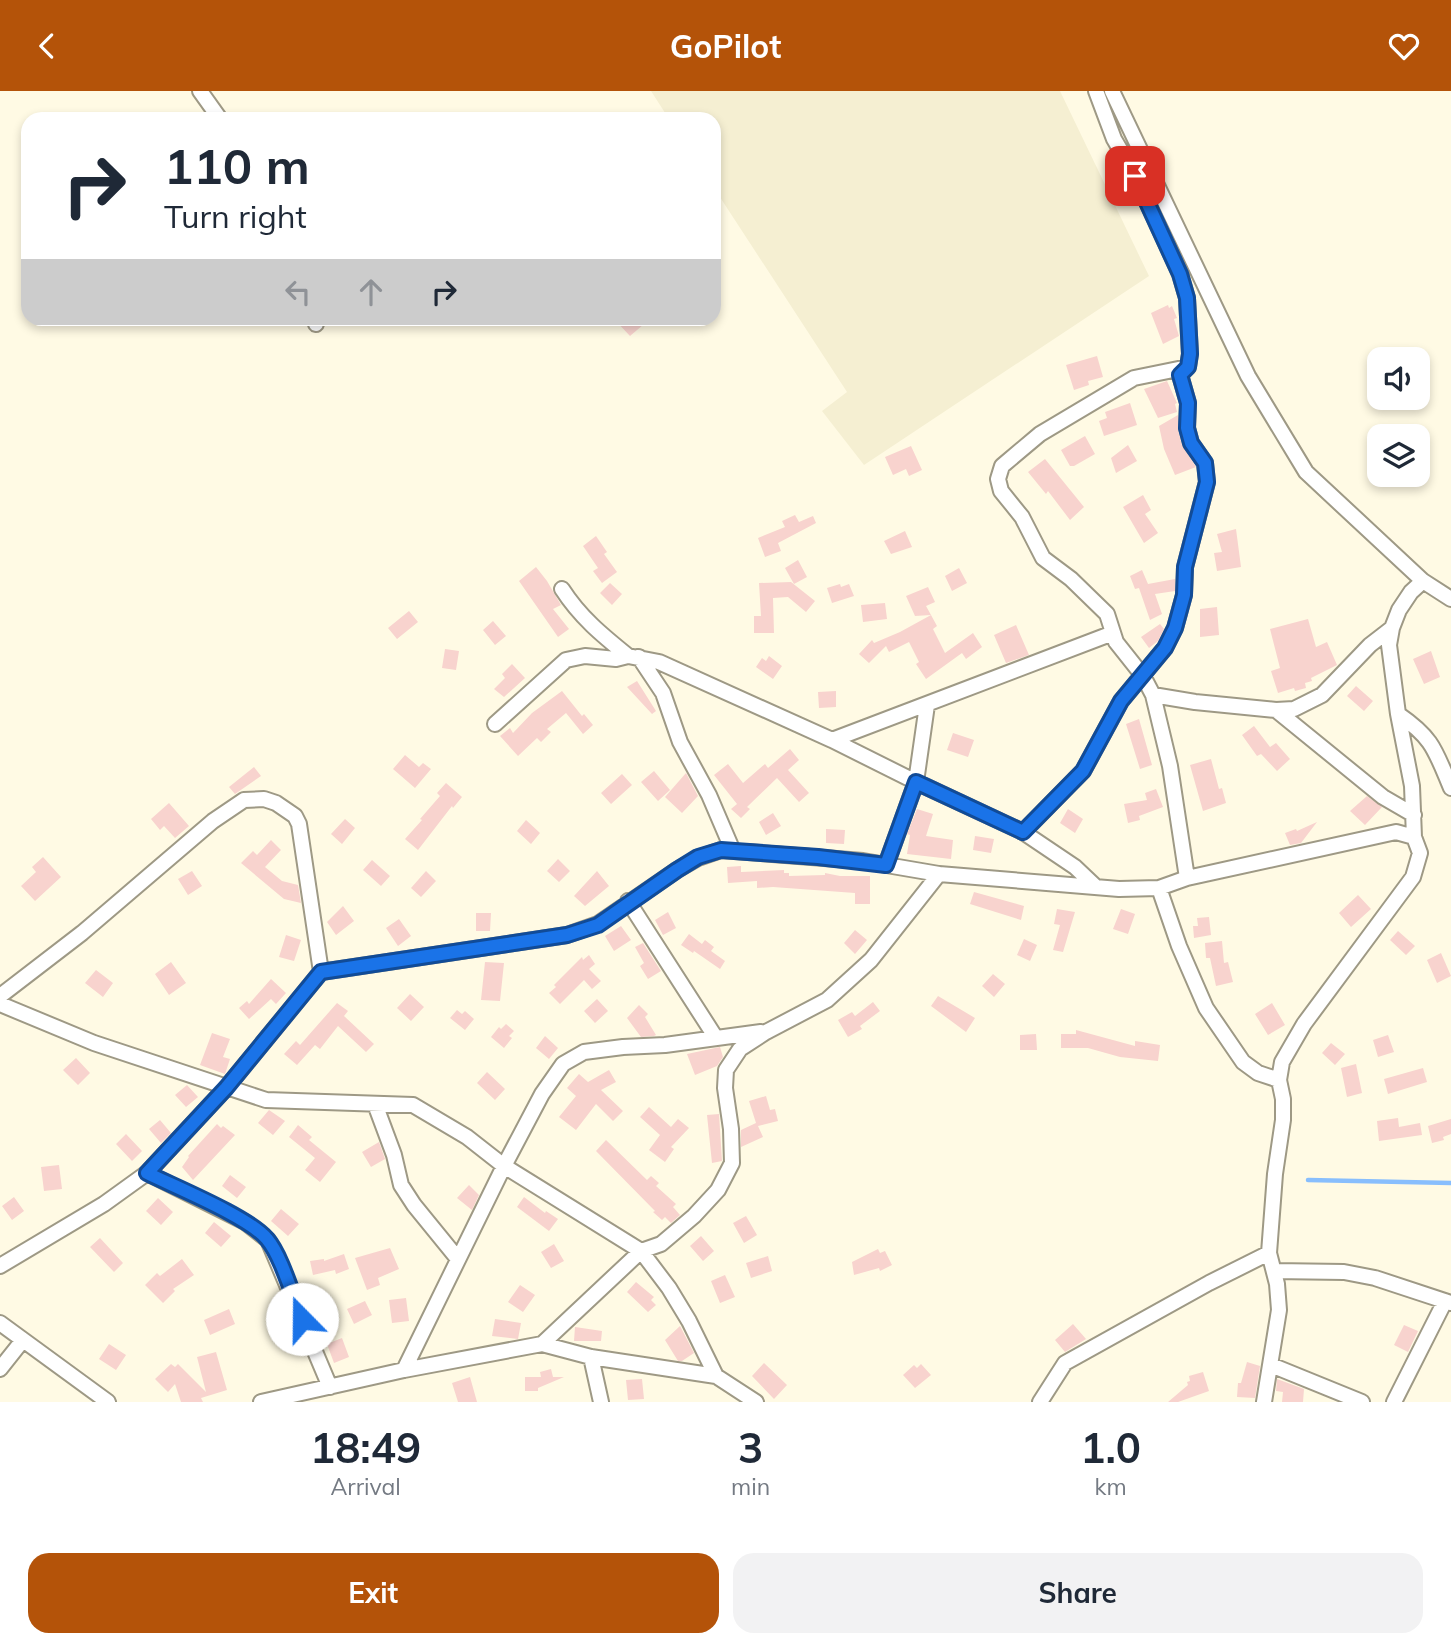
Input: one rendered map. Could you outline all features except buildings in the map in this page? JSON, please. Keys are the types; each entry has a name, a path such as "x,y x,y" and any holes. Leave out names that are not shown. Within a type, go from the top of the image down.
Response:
{"street":[{"path":"200,91 215,112"},
{"path":"1023,832 1083,771 1121,701 1165,648 1175,628 1184,595 1185,567 1207,482 1205,463 1191,443 1187,428 1188,403 1180,375 1188,367 1190,354 1187,298 1180,274 1114,139 1096,91"},
{"path":"1112,91 1248,376 1306,472 1423,581 1451,599"},
{"path":"1125,157 1134,139"},
{"path":"1187,878 1170,765 1153,695 1143,676 1116,642 1107,614 1071,579 1043,558 1022,517 1001,491 998,479 1002,466 1040,434 1134,378 1188,367"},
{"path":"1249,1402 1264,1402 1279,1310 1277,1284 1269,1253 1275,1174 1283,1120 1279,1080 1282,1062 1297,1035 1413,877 1420,853 1415,837 1412,786 1398,714 1389,645 1399,610 1411,592 1423,581"},
{"path":"562,589 575,609 592,627 633,656 663,693 680,742 709,795 733,851"},
{"path":"1153,695 1195,702 1276,710 1294,709 1322,695 1370,645 1392,628"},
{"path":"832,740 1114,632"},
{"path":"495,724 566,660 585,656 616,659 633,656 659,662 832,740 1023,832 1075,867 1094,885"},
{"path":"886,865 916,782 927,705"},
{"path":"1276,710 1383,797 1413,815"},
{"path":"1398,714 1424,734 1432,744 1451,788"},
{"path":"0,996 82,933 212,821 244,800 264,799 276,803 287,809 299,824 321,972"},
{"path":"0,1266 104,1204 147,1173 226,1088 321,972 567,935 598,925 617,913 628,901 698,857 721,850 850,860 939,874 1119,889 1159,888 1187,878 1396,832 1415,837"},
{"path":"542,1344 641,1251 661,1244 694,1216 718,1189 732,1163 731,1129 725,1088 726,1070 740,1049 827,1000 871,960 939,874"},
{"path":"1159,888 1179,946 1206,1008 1243,1062 1258,1073 1279,1080"},
{"path":"628,901 716,1038"},
{"path":"0,1004 94,1043 266,1100 413,1105 467,1137 504,1166 641,1251 682,1310 716,1376"},
{"path":"404,1370 504,1166 542,1094 563,1064 584,1052 766,1032"},
{"path":"375,1104 394,1155 401,1185 458,1259"},
{"path":"147,1173 245,1222 268,1240 330,1387"},
{"path":"1040,1402 1065,1363 1117,1332 1269,1253"},
{"path":"1273,1271 1344,1272 1376,1277 1448,1302 1394,1402"},
{"path":"0,1323 107,1402"},
{"path":"0,1369 23,1341"},
{"path":"261,1402 404,1370 542,1344 591,1357 716,1376 756,1402"},
{"path":"591,1357 601,1402"},
{"path":"1270,1365 1362,1402"}],"shaded area":[{"path":"651,91 1060,91 1149,276 864,465 822,411 847,392 721,199 721,112 664,112"}],"waterway":[{"path":"1308,1180 1451,1183"}],"route":[{"path":"302,1319 274,1250 262,1233 147,1173 226,1088 321,972 567,935 598,925 617,913 628,901 698,857 721,850 886,865 916,782 1023,832 1076,781 1121,701 1165,648 1175,628 1184,595 1185,567 1207,482 1205,463 1191,443 1187,428 1188,403 1180,375 1188,367 1190,354 1187,298 1180,274 1135,176"}]}
